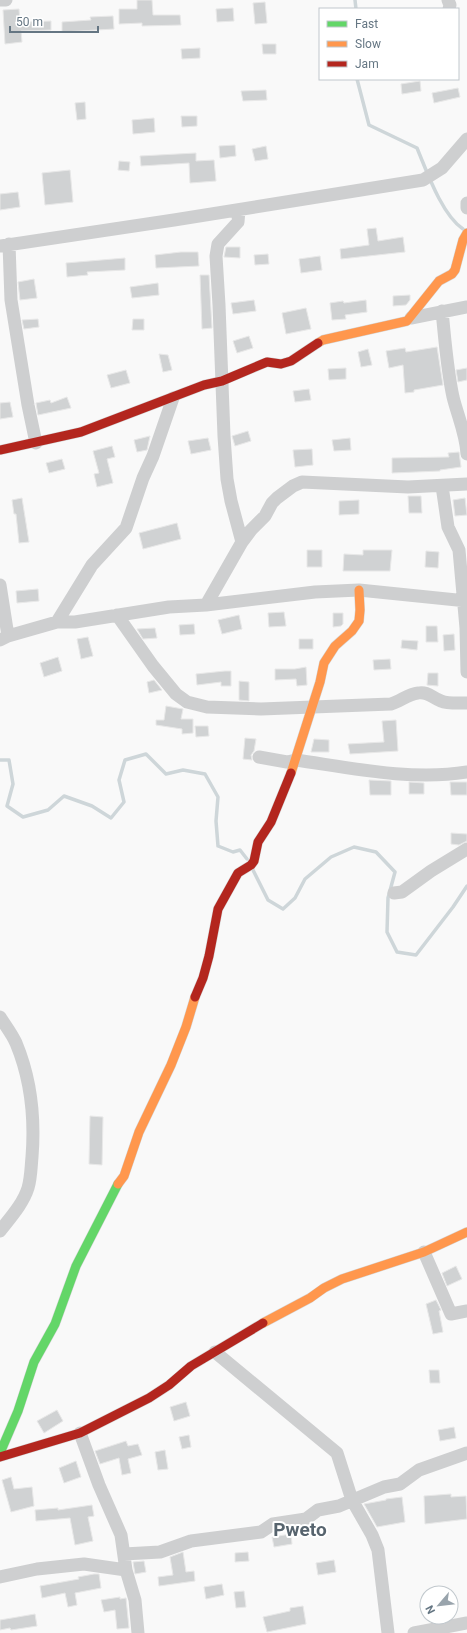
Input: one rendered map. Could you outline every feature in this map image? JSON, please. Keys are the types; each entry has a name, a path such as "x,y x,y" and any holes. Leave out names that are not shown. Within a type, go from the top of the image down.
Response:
{"street":[{"path":"0,0 6,0"},
{"path":"36,443 28,405 12,307 4,245 239,210 423,180 442,168 467,139"},
{"path":"467,203 467,208"},
{"path":"239,210 238,222 218,244 216,256 227,479 230,501 242,542"},
{"path":"411,318 419,305 439,281 452,274 455,270 463,240 467,234"},
{"path":"0,450 81,432 204,385 222,381 267,362 281,364 291,361 322,340 379,326 403,323 411,318 467,307"},
{"path":"442,311 452,393 457,415 466,436 467,454"},
{"path":"56,622 92,565 126,528 142,478 153,456 173,398"},
{"path":"206,605 242,542 251,530 265,516 272,502 293,486 302,482 408,487 467,484"},
{"path":"442,486 448,527 459,550 465,601 467,672"},
{"path":"0,585 4,638 56,622 74,622 169,607 206,605 314,592 359,590 465,601"},
{"path":"0,1453 18,1411 34,1362 55,1324 76,1266 118,1183 124,1176 139,1132 180,1045 203,978 213,939 214,923 218,909 238,873 251,865 254,861 258,842 271,822 296,760 306,730 311,706 325,660 335,646 356,627 360,619 359,590"},
{"path":"117,615 176,694 187,702 207,707 261,709 391,704 405,697 418,693 429,693 442,702 467,703"},
{"path":"259,757 287,762 296,760 414,775 452,775 467,772"},
{"path":"394,893 402,892 431,871 467,849"},
{"path":"0,1017 16,1042 20,1055 31,1096 34,1128 28,1188 20,1204 0,1231"},
{"path":"0,1456 27,1450 80,1433 149,1398 169,1385 191,1366 248,1330 342,1279 424,1252 467,1232"},
{"path":"424,1252 451,1314 467,1311"},
{"path":"215,1352 337,1452 352,1500 372,1535 378,1550 388,1633"},
{"path":"80,1433 99,1485 121,1536 126,1570 135,1600 138,1633"},
{"path":"124,1554 160,1552 191,1541 261,1532 273,1524 302,1520 318,1510 339,1506 384,1487 400,1484 419,1470 467,1453"},
{"path":"0,1577 37,1569 84,1564 126,1570"},
{"path":"414,1633 467,1624"}],"building":[{"path":"137,0 152,0 153,15 180,15 181,25 142,26 142,23 119,24 119,9 137,9"},
{"path":"265,2 267,23 255,24 253,3"},
{"path":"233,8 234,21 217,22 216,9"},
{"path":"19,9 20,22 51,21 51,30 21,31 22,42 5,44 3,10"},
{"path":"113,16 114,29 62,32 62,22 91,20 90,17"},
{"path":"262,44 276,44 276,54 263,54"},
{"path":"200,48 200,58 182,59 181,49"},
{"path":"420,81 421,91 402,94 401,84"},
{"path":"458,88 460,97 434,103 432,93"},
{"path":"266,90 267,100 243,101 241,91"},
{"path":"85,102 86,119 77,120 75,103"},
{"path":"181,116 197,116 197,126 182,127"},
{"path":"154,118 155,132 133,134 132,120"},
{"path":"235,145 236,156 220,158 219,146"},
{"path":"266,146 268,159 255,161 252,149"},
{"path":"196,153 196,161 214,160 216,181 190,183 189,163 141,166 140,156"},
{"path":"119,161 130,162 129,171 118,170"},
{"path":"70,170 73,202 45,205 42,173"},
{"path":"18,192 20,207 0,210 0,194"},
{"path":"376,228 378,241 403,237 405,252 341,259 340,249 369,245 367,229"},
{"path":"226,247 240,247 240,258 224,257"},
{"path":"198,252 199,266 156,268 155,255"},
{"path":"268,254 269,264 255,265 254,255"},
{"path":"320,256 322,270 301,273 299,259"},
{"path":"125,258 125,270 87,272 88,275 67,277 66,263"},
{"path":"200,275 209,275 212,328 202,329"},
{"path":"34,279 37,298 20,300 18,282"},
{"path":"158,283 159,295 132,298 130,287"},
{"path":"410,295 410,300 406,305 393,306 393,296"},
{"path":"254,300 256,311 233,314 231,303"},
{"path":"366,300 367,312 345,315 346,319 332,320 330,303"},
{"path":"306,308 311,329 286,334 282,313"},
{"path":"38,319 39,327 24,329 22,320"},
{"path":"133,319 144,319 144,330 132,330"},
{"path":"249,336 253,348 237,353 233,341"},
{"path":"437,347 443,385 405,393 403,365 389,368 386,351 405,348 406,352"},
{"path":"368,349 372,365 361,367 358,352"},
{"path":"159,354 168,355 172,370 163,372"},
{"path":"346,368 346,379 329,380 328,369"},
{"path":"467,368 467,380 458,382 456,370"},
{"path":"126,370 130,383 111,388 107,375"},
{"path":"309,389 311,400 295,402 293,391"},
{"path":"67,397 71,408 38,415 36,403 50,400 51,403"},
{"path":"10,402 13,417 0,419 0,403"},
{"path":"248,431 251,441 235,446 232,436"},
{"path":"150,436 147,450 137,452 134,440"},
{"path":"208,438 211,450 191,454 188,441"},
{"path":"350,438 351,450 334,451 332,440"},
{"path":"112,446 115,457 107,459 113,483 97,487 94,474 99,473 93,451"},
{"path":"312,449 313,465 295,467 293,450"},
{"path":"459,452 461,467 440,471 392,473 392,458 449,457 448,453"},
{"path":"62,459 65,469 49,473 46,463"},
{"path":"408,496 421,496 422,513 409,513"},
{"path":"22,498 29,542 19,543 16,514 14,514 12,500"},
{"path":"465,498 467,515 455,516 453,500"},
{"path":"359,500 359,514 339,515 339,501"},
{"path":"177,523 181,539 143,549 139,533"},
{"path":"307,550 322,550 322,567 307,567"},
{"path":"363,550 392,550 390,571 343,571 344,554 363,555"},
{"path":"426,551 439,552 438,568 425,567"},
{"path":"38,589 39,601 17,603 16,591"},
{"path":"284,612 286,626 269,627 268,613"},
{"path":"333,613 343,613 343,624 341,626 333,627"},
{"path":"239,615 242,629 222,634 218,620"},
{"path":"194,624 195,634 180,635 179,625"},
{"path":"426,626 437,626 438,642 426,642"},
{"path":"155,628 157,638 143,639 137,629"},
{"path":"454,634 455,650 444,651 443,635"},
{"path":"88,637 93,656 81,659 77,639"},
{"path":"299,639 313,639 313,649 299,649"},
{"path":"402,640 418,641 417,650 401,648"},
{"path":"58,657 62,671 44,677 40,663"},
{"path":"390,659 391,669 374,670 373,660"},
{"path":"306,667 307,685 297,686 296,679 275,680 275,669 295,669"},
{"path":"231,671 231,686 221,686 221,682 197,685 196,674"},
{"path":"428,673 438,673 438,686 427,685"},
{"path":"154,680 162,690 149,693 147,682"},
{"path":"239,681 249,682 249,701 239,700"},
{"path":"166,706 183,709 181,719 193,719 193,733 182,734 182,729 156,725 156,720 164,720"},
{"path":"396,720 398,751 350,754 348,744 384,742 382,721"},
{"path":"195,726 208,726 209,736 196,737"},
{"path":"245,738 256,739 254,751 251,755 252,760 243,759"},
{"path":"314,739 329,740 329,752 311,752"},
{"path":"369,780 391,781 391,795 370,795"},
{"path":"409,782 424,783 424,794 409,794"},
{"path":"450,782 467,782 467,795 451,795"},
{"path":"451,833 467,834 467,841 459,845 451,844"},
{"path":"90,1116 103,1117 102,1165 89,1164"},
{"path":"456,1266 462,1279 447,1286 442,1273"},
{"path":"436,1300 441,1310 439,1311 443,1332 433,1334 426,1304"},
{"path":"429,1370 439,1370 440,1383 430,1383"},
{"path":"186,1402 190,1416 174,1421 170,1407"},
{"path":"57,1410 63,1421 44,1433 37,1421"},
{"path":"454,1427 456,1438 440,1441 438,1430"},
{"path":"189,1435 191,1447 182,1449 179,1437"},
{"path":"126,1441 128,1446 138,1444 142,1455 128,1459 131,1473 122,1475 119,1458 100,1464 95,1451"},
{"path":"165,1450 168,1469 158,1470 155,1452"},
{"path":"76,1461 81,1477 64,1483 59,1468"},
{"path":"11,1477 14,1489 32,1487 34,1506 11,1512 2,1480"},
{"path":"451,1494 451,1497 466,1496 467,1519 425,1524 424,1496"},
{"path":"402,1497 405,1522 377,1527 364,1504"},
{"path":"92,1505 94,1516 88,1517 93,1541 75,1545 70,1518 36,1521 35,1510 58,1508 58,1510"},
{"path":"291,1534 292,1544 274,1547 272,1537"},
{"path":"183,1552 186,1572 194,1571 195,1581 159,1586 158,1577 173,1575 170,1557"},
{"path":"248,1552 249,1561 235,1562 235,1553"},
{"path":"334,1560 336,1572 318,1575 316,1563"},
{"path":"144,1561 146,1572 135,1574 133,1562"},
{"path":"99,1574 101,1588 75,1593 77,1605 68,1607 65,1593 42,1598 40,1586 79,1579 78,1577"},
{"path":"222,1584 224,1595 206,1599 204,1587"},
{"path":"244,1591 246,1607 236,1608 234,1592"},
{"path":"120,1597 120,1599 126,1598 129,1628 117,1629 115,1610 104,1612 101,1600"},
{"path":"303,1606 306,1624 267,1632 263,1617 290,1611 290,1608"},
{"path":"35,1614 37,1626 0,1630 0,1620"}],"waterway":[{"path":"355,0 356,8"},
{"path":"357,80 369,125 417,148 442,204 448,214 463,229"},
{"path":"0,760 9,760 13,784 7,806 23,817 48,810 64,796 92,806 111,818 124,802 119,780 125,760 146,754 166,774 183,770 205,774 218,797 216,821 218,846 233,852 240,850 247,859"},
{"path":"253,870 268,900 283,909 295,898 305,879 331,857 354,847 376,852 395,872 388,898 387,932 397,952 416,955 453,907 467,886"}],"traffic: fast":[{"path":"0,1453 18,1411 34,1362 55,1324 76,1266 118,1184"}],"traffic: slow":[{"path":"318,343 323,340 407,321 439,281 452,274 455,270 463,240 467,233"},
{"path":"291,773 320,682 324,663 335,646 352,631 359,621 359,590"},
{"path":"118,1184 124,1176 139,1132 171,1065 186,1027 195,997"},
{"path":"263,1323 342,1279 424,1252 467,1232"}],"traffic: jam":[{"path":"0,450 81,432 204,385 222,381 267,362 281,364 291,361 318,343"},
{"path":"195,997 203,978 209,956 218,909 238,873 251,865 254,861 258,842 271,822 291,773"},
{"path":"0,1457 80,1433 149,1398 169,1385 191,1366 263,1323"}],"district":[{"name":"Pweto","path":"300,1529"}]}
